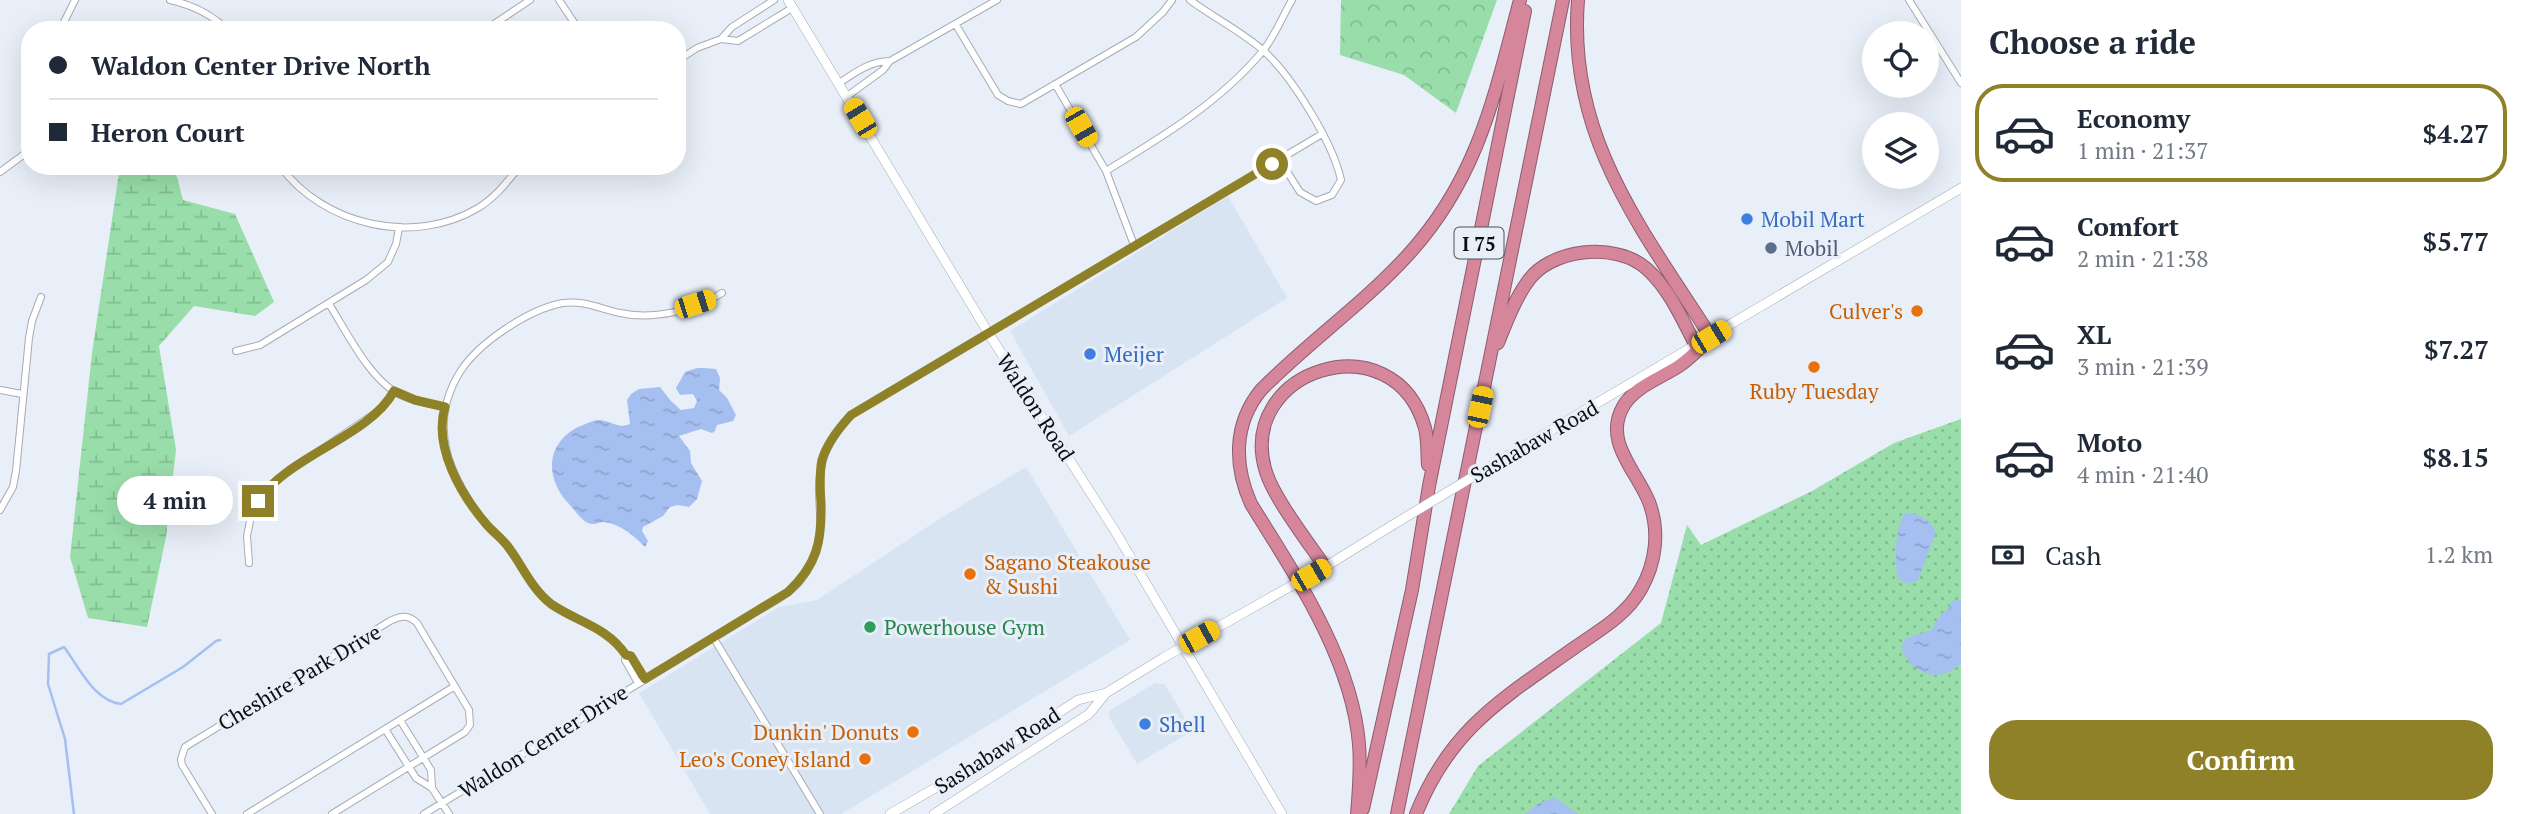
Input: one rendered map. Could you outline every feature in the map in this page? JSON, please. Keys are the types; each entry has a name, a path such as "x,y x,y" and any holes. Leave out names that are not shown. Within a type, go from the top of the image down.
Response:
{"highway":[{"path":"1357,814 1359,742 1348,689 1332,645 1244,489 1238,460 1243,422 1261,390 1390,273 1422,238 1447,204 1488,120 1520,0"},
{"name":"I 75","path":"1363,814 1410,601 1429,486 1527,0"},
{"name":"I 75","path":"1397,814 1563,0"},
{"path":"1416,814 1444,758 1471,726 1508,695 1614,620 1642,589 1654,555 1655,525 1646,495 1619,447 1616,433 1618,419 1625,403 1635,392 1681,365 1711,337 1647,240 1606,163 1594,131 1581,77 1576,44 1578,0"},
{"path":"1485,379 1504,328 1526,282 1545,265 1584,251 1608,253 1645,267 1667,290 1696,346"},
{"path":"1325,567 1272,485 1263,459 1268,419 1289,387 1309,374 1346,366 1373,370 1397,384 1414,403 1424,426 1429,486"}],"main road":[{"name":"Waldon Road","path":"790,4 989,334 1115,531 1282,814"},
{"name":"Sashabaw Road","path":"890,814 1078,700 1106,693 1183,646 1325,567 1961,188"},
{"name":"Sashabaw Road","path":"934,814 1089,714 1106,693"},
{"path":"1046,721 1056,735"},
{"path":"936,788 942,789 945,794 944,807"}],"street":[{"path":"64,21 75,0"},
{"path":"170,0 189,4 217,21"},
{"path":"498,21 530,0"},
{"path":"559,0 574,21"},
{"path":"720,40 732,27 774,0"},
{"path":"846,97 883,70 890,61 997,0"},
{"path":"956,25 998,95 1021,104 1136,37 1172,0"},
{"path":"1190,0 1264,51 1285,73 1337,161 1341,180 1332,195 1316,201 1300,192 1279,159"},
{"path":"1106,171 1162,137 1214,100 1264,51 1292,0"},
{"path":"1909,0 1961,83"},
{"path":"686,55 720,40 738,41 790,4"},
{"path":"838,84 879,61 890,61"},
{"path":"1055,84 1106,171 1134,245"},
{"name":"Waldon Center Drive","path":"424,814 788,592 800,581 811,564 820,541 822,462 839,428 851,415 1322,134"},
{"path":"0,172 21,157"},
{"path":"288,175 297,186 321,204 348,217 399,228 432,227 477,208 494,196 512,175"},
{"path":"236,351 260,345 366,280 388,262 399,228"},
{"path":"641,681 625,660 626,655 620,645 595,626 553,605 541,595 508,546 487,525 449,462 443,433 445,407 454,382 467,361 486,343 546,307 584,303 643,317 665,314 713,299 722,293"},
{"path":"0,510 13,487 32,321 41,297"},
{"path":"329,304 369,366 394,391 415,400 445,407"},
{"path":"0,390 22,394"},
{"path":"250,563 247,536 251,516 264,492 279,478 382,408 394,391"},
{"name":"Cheshire Park Drive","path":"212,814 182,765 180,759 186,747 395,619 406,616 415,620 470,710 471,725 465,732 332,814"},
{"path":"713,637 820,814"},
{"path":"247,814 455,686"},
{"path":"400,720 432,772 432,788"},
{"path":"385,729 408,767 419,781 432,788 449,814"}],"shaded area":[{"path":"1228,196 1287,298 1069,436 1010,331"},
{"path":"1026,467 1130,640 841,814 710,814 639,693 779,607 817,600 939,519"},
{"path":"1155,683 1164,684 1172,696 1185,718 1187,734 1137,764 1109,717 1109,711"}],"green space":[{"path":"1341,0 1497,0 1456,113 1404,75 1340,55"},
{"path":"119,175 176,175 183,200 235,214 274,302 255,316 194,306 159,346 176,450 166,537 147,627 88,618 70,557 92,353"},
{"path":"1961,419 1961,814 1449,814 1478,766 1661,623 1687,525 1701,545 1812,491 1894,443"}],"water":[{"path":"697,368 716,369 720,378 719,390 727,398 736,415 733,421 717,425 712,433 701,429 679,436 690,451 691,463 702,481 697,499 689,507 670,507 663,516 643,527 642,531 648,541 645,547 616,525 585,521 561,494 556,484 552,462 559,443 578,427 594,421 622,426 630,424 627,400 639,389 660,387 681,410 694,408 697,401 693,394 680,395 676,388 685,372"},
{"path":"1910,513 1926,519 1936,532 1918,580 1908,584 1898,578 1896,554 1901,521 1904,514"},
{"path":"1961,600 1961,663 1944,674 1927,674 1919,670 1901,648 1906,638 1931,630 1942,613 1949,609 1952,601"},
{"path":"1554,797 1578,814 1525,814 1538,804"}],"waterway":[{"path":"74,814 65,739 48,684 49,654 64,647 95,690 121,704 183,667 220,640"}],"place":[{"name":"Mobil Mart","path":"1747,219"},
{"name":"Mobil","path":"1771,248"},
{"name":"Culver's","path":"1917,311"},
{"name":"Meijer","path":"1090,354"},
{"name":"Ruby Tuesday","path":"1814,367"},
{"name":"Sagano Steakouse & Sushi","path":"970,574"},
{"name":"Powerhouse Gym","path":"870,627"},
{"name":"Shell","path":"1145,724"},
{"name":"Dunkin' Donuts","path":"913,732"},
{"name":"Leo's Coney Island","path":"865,759"}],"route":[{"path":"258,501 279,478 382,408 394,391 415,400 445,407 443,433 449,462 487,525 508,546 541,595 553,605 595,626 620,645 626,655 631,656 645,679 788,592 800,581 817,552 820,541 820,478 825,452 839,428 851,415 1272,164"}]}
